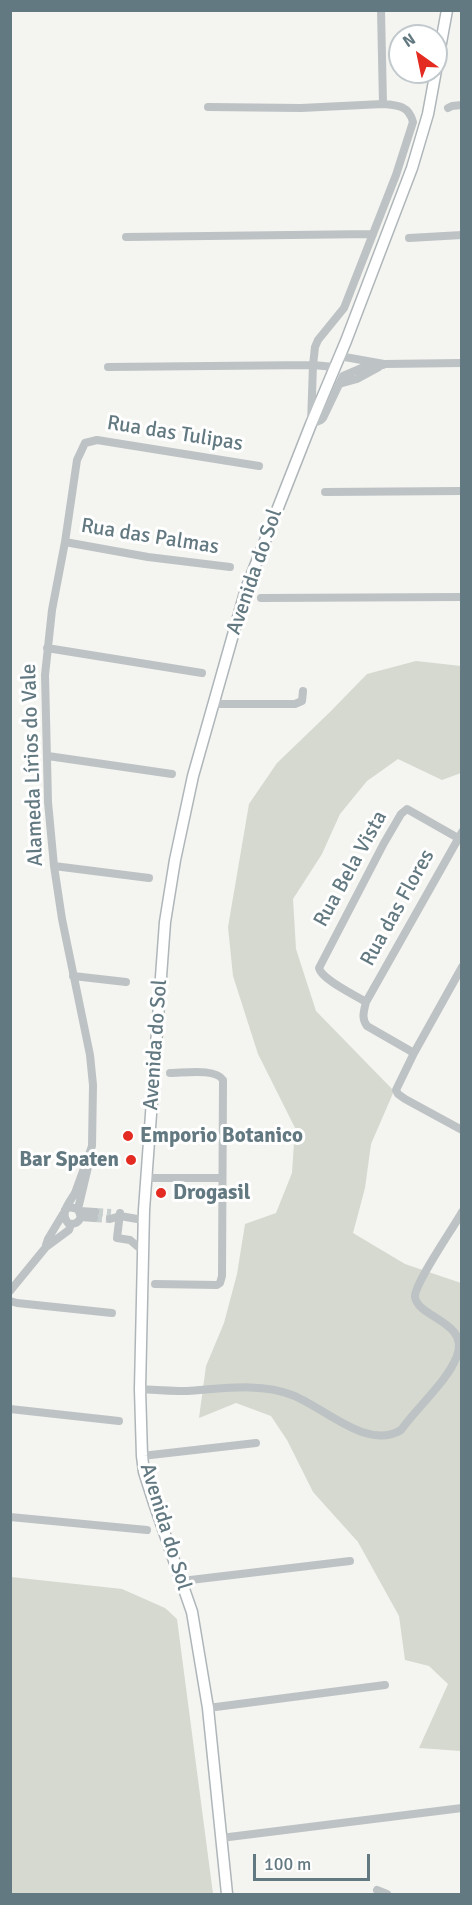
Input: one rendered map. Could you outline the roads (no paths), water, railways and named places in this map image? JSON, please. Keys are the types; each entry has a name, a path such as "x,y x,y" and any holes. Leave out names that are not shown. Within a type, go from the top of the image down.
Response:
{"street":[{"path":"381,10 383,104"},
{"name":"Avenida do Sol","path":"227,1894 207,1708 192,1612 144,1472 142,1456 143,1215 163,942 170,888 187,801 246,589 334,367 343,357 351,328 412,168 428,114 447,10"},
{"path":"208,107 301,108 383,104 401,106 411,115 412,122 396,175 344,308 315,347 311,424 323,418 341,380 343,357 384,364 462,363"},
{"path":"448,108 462,105"},
{"path":"126,237 373,234"},
{"path":"409,238 462,235"},
{"path":"341,380 357,379 384,364"},
{"path":"108,367 313,365 334,367"},
{"name":"Rua das Tulipas","path":"85,442 97,440 259,466"},
{"name":"Alameda Lírios do Vale","path":"46,1247 48,1239 75,1193 92,1146 93,1084 90,1055 73,976 54,866 48,802 45,684 52,610 77,460 85,442"},
{"path":"325,492 462,491"},
{"name":"Rua das Palmas","path":"65,542 148,557 230,567"},
{"path":"261,598 462,597"},
{"path":"47,648 202,673"},
{"path":"213,704 295,704 302,700 303,691"},
{"path":"48,756 172,774"},
{"name":"Rua Bela Vista","path":"366,1002 326,978 319,968 384,843 404,811 410,810 460,835"},
{"name":"Rua das Flores","path":"366,1002 460,835"},
{"path":"54,866 149,878"},
{"path":"462,967 396,1090 400,1096 462,1130"},
{"path":"73,976 126,982"},
{"path":"366,1002 363,1017 367,1026 414,1053"},
{"path":"155,1284 220,1283 222,1276 221,1077 215,1073 170,1073"},
{"name":"Alameda Lírios do Vale","path":"80,1212 88,1159"},
{"path":"147,1178 222,1178"},
{"path":"80,1212 77,1223 71,1224 65,1220 65,1211 69,1207 94,1215"},
{"path":"141,1389 183,1391 260,1388 283,1391 304,1400 358,1431 379,1436 395,1434 401,1430 433,1391 458,1354 456,1333 424,1309 415,1295 424,1275 462,1212"},
{"path":"111,1216 139,1213 143,1215"},
{"path":"118,1236 120,1215"},
{"path":"10,1291 46,1247 69,1230 71,1224"},
{"path":"118,1236 143,1237"},
{"path":"118,1236 130,1240 142,1251"},
{"path":"10,1300 17,1303 112,1313"},
{"path":"10,1409 119,1421"},
{"path":"142,1456 256,1443"},
{"path":"10,1517 147,1530"},
{"path":"182,1581 350,1561"},
{"path":"207,1708 385,1685"},
{"path":"221,1838 462,1808"},
{"path":"377,1890 387,1894"}],"tunnel":[{"path":"95,1212 111,1213"},
{"path":"94,1218 110,1219"}],"place":[{"name":"Emporio Botanico","path":"128,1136"},
{"name":"Bar Spaten","path":"131,1160"},
{"name":"Drogasil","path":"161,1193"}]}
